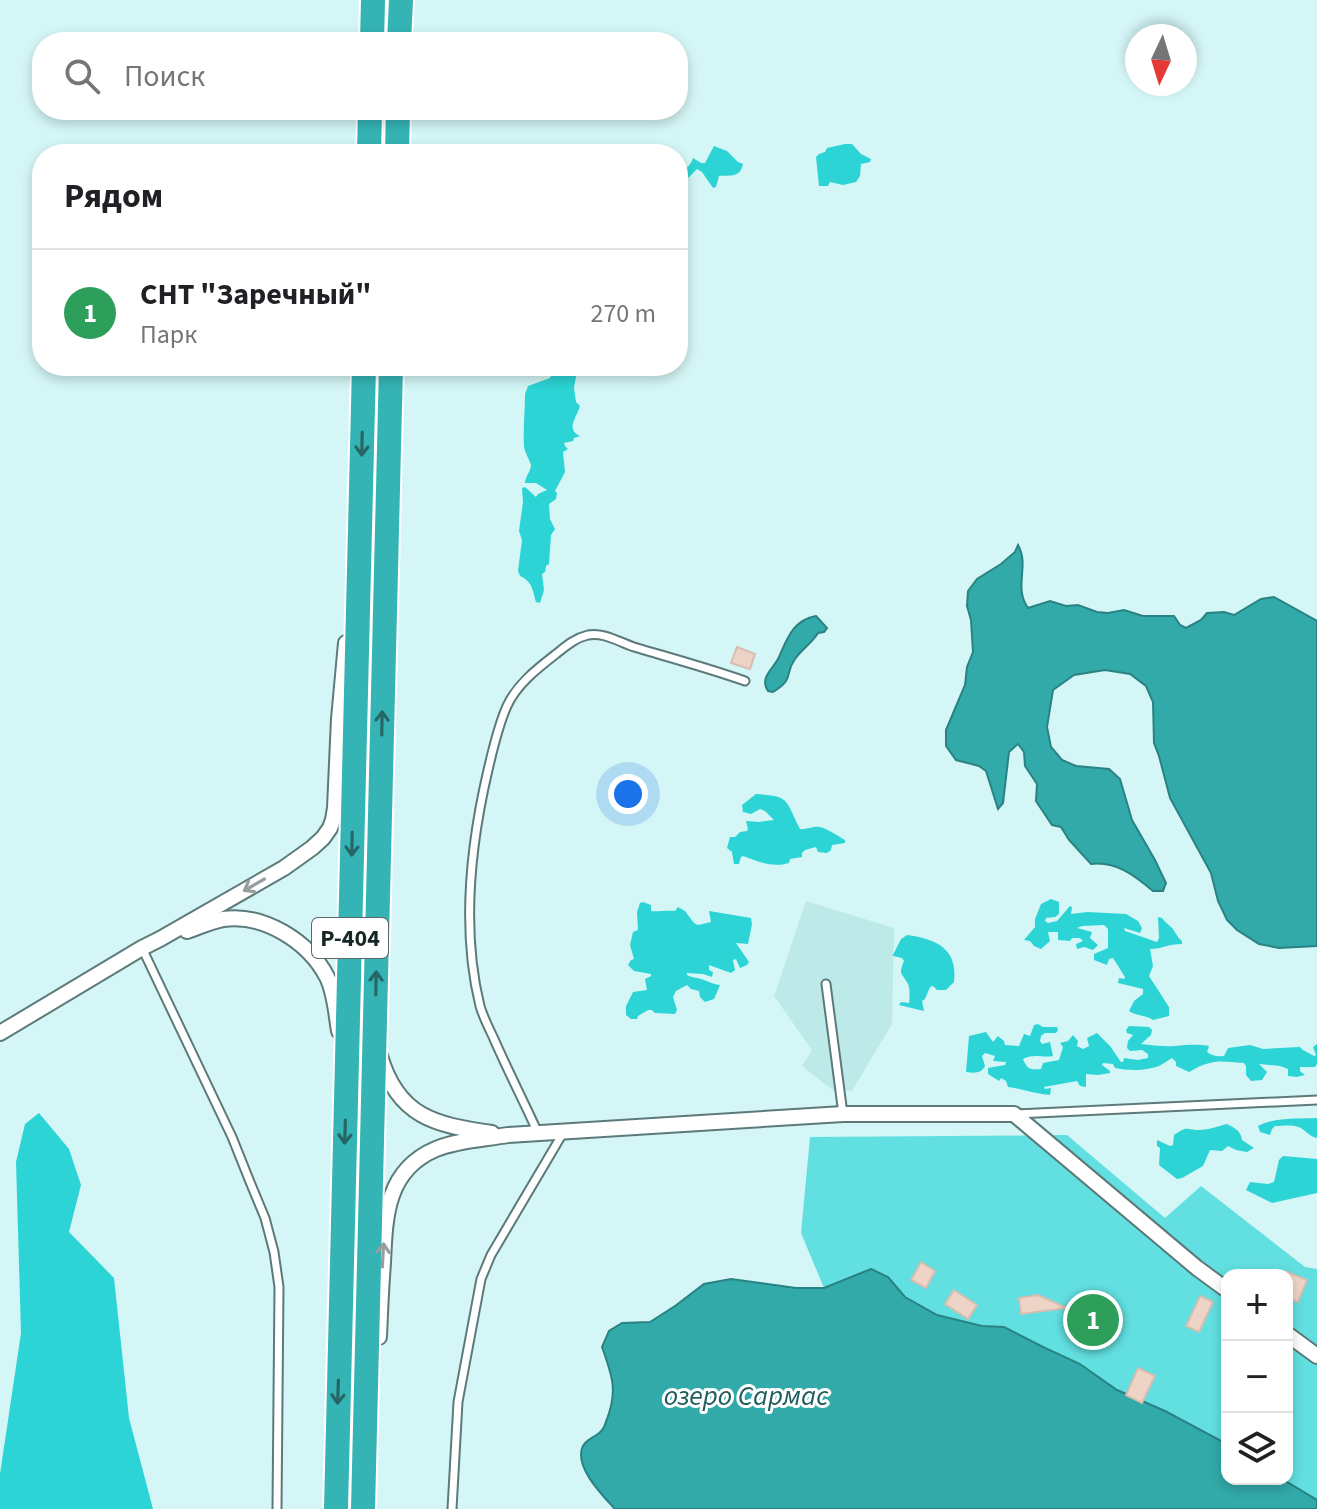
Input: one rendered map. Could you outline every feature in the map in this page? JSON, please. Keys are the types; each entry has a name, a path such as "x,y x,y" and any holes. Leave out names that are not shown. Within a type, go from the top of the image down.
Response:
{"highway":[{"path":"372,32 373,0"},
{"path":"399,32 401,0"},
{"path":"369,144 370,120"},
{"path":"397,144 398,120"},
{"name":"Р-404","path":"336,1509 364,376"},
{"name":"Р-404","path":"363,1509 391,376"}],"street":[{"path":"0,1033 284,868 323,838 333,820 361,483"},
{"path":"160,939 224,919 249,921 274,928 298,941 315,958 333,992 346,1082"},
{"path":"375,1019 383,1068 404,1102 419,1114 452,1127 508,1135"},
{"path":"365,1444 377,1374 384,1231 391,1195 396,1183 418,1159 436,1149 461,1142 508,1135 843,1114 1014,1114 1221,1286"},
{"path":"1293,1338 1317,1356"}],"lane":[{"path":"538,1133 481,1009 469,924 481,801 507,705 516,690 537,668 569,643 590,635 612,638 745,681"},
{"path":"142,948 232,1137 265,1218 274,1252 279,1287 277,1509"},
{"path":"826,984 843,1114"},
{"path":"1014,1114 1317,1100"},
{"path":"452,1509 458,1402 481,1279 491,1255 564,1131"}],"shaded area":[{"path":"852,144 871,159 870,162 861,164 856,182 843,185 830,182 828,186 819,186 816,157 827,148"},
{"path":"714,146 727,151 743,164 740,172 734,175 719,176 713,188 697,169 688,178 688,166 693,158 705,163"},
{"path":"576,376 574,388 576,402 580,406 573,430 580,436 564,443 568,449 563,452 565,472 555,491 556,499 549,504 550,519 555,529 551,535 549,564 542,574 544,590 540,603 536,602 530,584 518,571 522,540 519,531 522,488 525,487 536,497 547,490 536,483 525,483 531,465 524,447 525,394 528,386 550,378"},
{"path":"756,794 775,796 785,801 800,829 820,827 845,840 845,843 832,845 827,853 818,852 816,847 805,850 802,857 790,859 789,863 766,864 743,856 739,864 734,864 732,852 727,848 730,837 747,831 746,821 774,820 760,809 751,814 743,812 742,805"},
{"path":"1051,899 1059,902 1059,914 1046,918 1048,923 1057,921 1070,906 1071,914 1126,914 1138,921 1142,928 1140,933 1124,928 1125,931 1157,942 1158,917 1162,918 1182,941 1182,944 1150,949 1153,966 1149,976 1169,1007 1169,1016 1153,1020 1129,1011 1134,1001 1143,994 1143,989 1118,983 1119,978 1125,977 1113,958 1107,965 1094,960 1094,954 1108,948 1108,929 1104,925 1077,928 1092,932 1090,938 1098,945 1093,950 1084,947 1077,949 1076,944 1083,941 1080,938 1058,940 1058,932 1048,932 1050,941 1041,949 1024,940 1035,927 1041,904"},
{"path":"806,901 894,928 892,1024 852,1091 834,1091 802,1066 812,1050 774,996"},
{"path":"643,902 651,905 651,911 675,911 678,907 698,925 711,922 709,911 751,918 748,944 736,943 749,962 740,968 736,959 733,960 735,970 731,973 709,965 712,977 687,973 720,985 714,999 705,1002 699,991 687,985 676,991 673,997 677,1010 675,1014 648,1010 637,1019 631,1019 626,1015 626,1006 633,992 647,990 645,979 651,976 634,971 628,965 634,959 630,945 633,932 638,930 637,912"},
{"path":"907,935 936,943 953,961 954,982 946,990 930,987 922,1001 924,1011 899,1005 901,1002 909,1003 909,991 901,972 904,961 893,955 901,939"},
{"path":"1034,1025 1057,1027 1058,1030 1056,1033 1045,1033 1040,1041 1042,1044 1050,1042 1053,1056 1023,1059 1032,1069 1041,1069 1043,1063 1059,1060 1063,1047 1060,1043 1068,1041 1073,1035 1078,1041 1077,1046 1083,1049 1089,1046 1087,1038 1097,1033 1121,1062 1124,1058 1148,1058 1142,1050 1130,1051 1127,1048 1133,1035 1127,1033 1129,1026 1149,1027 1152,1030 1141,1044 1209,1046 1207,1052 1217,1056 1224,1056 1228,1048 1250,1045 1263,1049 1300,1047 1314,1056 1313,1047 1317,1044 1317,1064 1315,1067 1300,1067 1305,1075 1297,1077 1288,1076 1288,1069 1280,1066 1259,1064 1267,1072 1262,1080 1251,1081 1246,1075 1244,1063 1215,1062 1189,1072 1176,1066 1172,1058 1156,1067 1138,1070 1115,1068 1113,1064 1103,1063 1110,1073 1086,1074 1086,1087 1080,1086 1077,1081 1044,1087 1051,1088 1050,1095 1008,1087 1006,1081 1001,1078 999,1081 988,1074 988,1068 1005,1065 1006,1062 993,1061 995,1056 985,1053 982,1056 983,1069 966,1072 969,1036 986,1032 993,1042 998,1036 1005,1045 1019,1046 1024,1034 1030,1036"},
{"path":"39,1113 69,1149 81,1185 69,1232 114,1278 129,1418 153,1509 0,1509 0,1474 21,1333 16,1162 25,1124"},
{"path":"1317,1118 1317,1138 1295,1126 1275,1126 1270,1135 1260,1132 1258,1126 1279,1120"},
{"path":"1227,1124 1254,1148 1247,1152 1228,1146 1222,1151 1210,1150 1203,1166 1177,1179 1159,1165 1157,1140 1170,1146 1173,1145 1174,1135 1182,1130"},
{"path":"1067,1135 1165,1218 1201,1186 1305,1267 1317,1269 1317,1500 1292,1485 1293,1269 1221,1269 1221,1441 1117,1390 1080,1364 1004,1327 982,1326 937,1315 904,1297 888,1277 872,1269 824,1288 801,1233 810,1137"},
{"path":"1283,1156 1317,1159 1317,1193 1272,1203 1246,1190 1250,1182 1274,1182 1279,1160"}],"water":[{"path":"1018,545 1023,561 1022,592 1028,608 1050,601 1066,606 1078,605 1097,612 1124,610 1143,616 1174,616 1186,628 1207,613 1234,615 1261,599 1274,597 1317,621 1317,946 1279,948 1259,944 1227,920 1211,873 1170,798 1154,743 1153,702 1146,686 1130,674 1105,670 1074,675 1053,690 1047,727 1051,747 1062,760 1076,766 1109,769 1120,779 1132,820 1166,883 1163,891 1153,891 1117,867 1091,864 1061,827 1052,825 1036,801 1037,784 1025,766 1024,752 1018,744 1009,752 1003,803 998,809 986,771 956,760 946,746 946,730 965,685 973,652 968,591 977,579 1015,552"},
{"path":"816,616 827,628 818,633 798,655 787,680 773,692 768,691 766,678 788,637 796,626"},
{"name":"озеро Сармас","path":"871,1269 888,1277 905,1297 937,1315 982,1326 1004,1327 1080,1364 1117,1390 1221,1441 1221,1485 1292,1485 1317,1500 1317,1509 615,1509 597,1489 586,1471 581,1454 585,1443 603,1429 610,1409 612,1383 602,1347 609,1331 622,1323 650,1322 704,1284 731,1279 796,1288 824,1288"}],"building":[{"path":"737,647 755,654 750,669 731,663"},
{"path":"921,1262 935,1271 926,1288 911,1280"},
{"path":"1293,1274 1307,1280 1298,1302 1293,1300"},
{"path":"954,1290 977,1305 968,1319 945,1304"},
{"path":"1038,1295 1067,1308 1021,1314 1019,1298"},
{"path":"1200,1296 1213,1302 1199,1332 1186,1326"},
{"path":"1138,1368 1155,1376 1142,1403 1126,1395"}],"place":[{"name":"СНТ \"Заречный\"","path":"1093,1320"}]}
